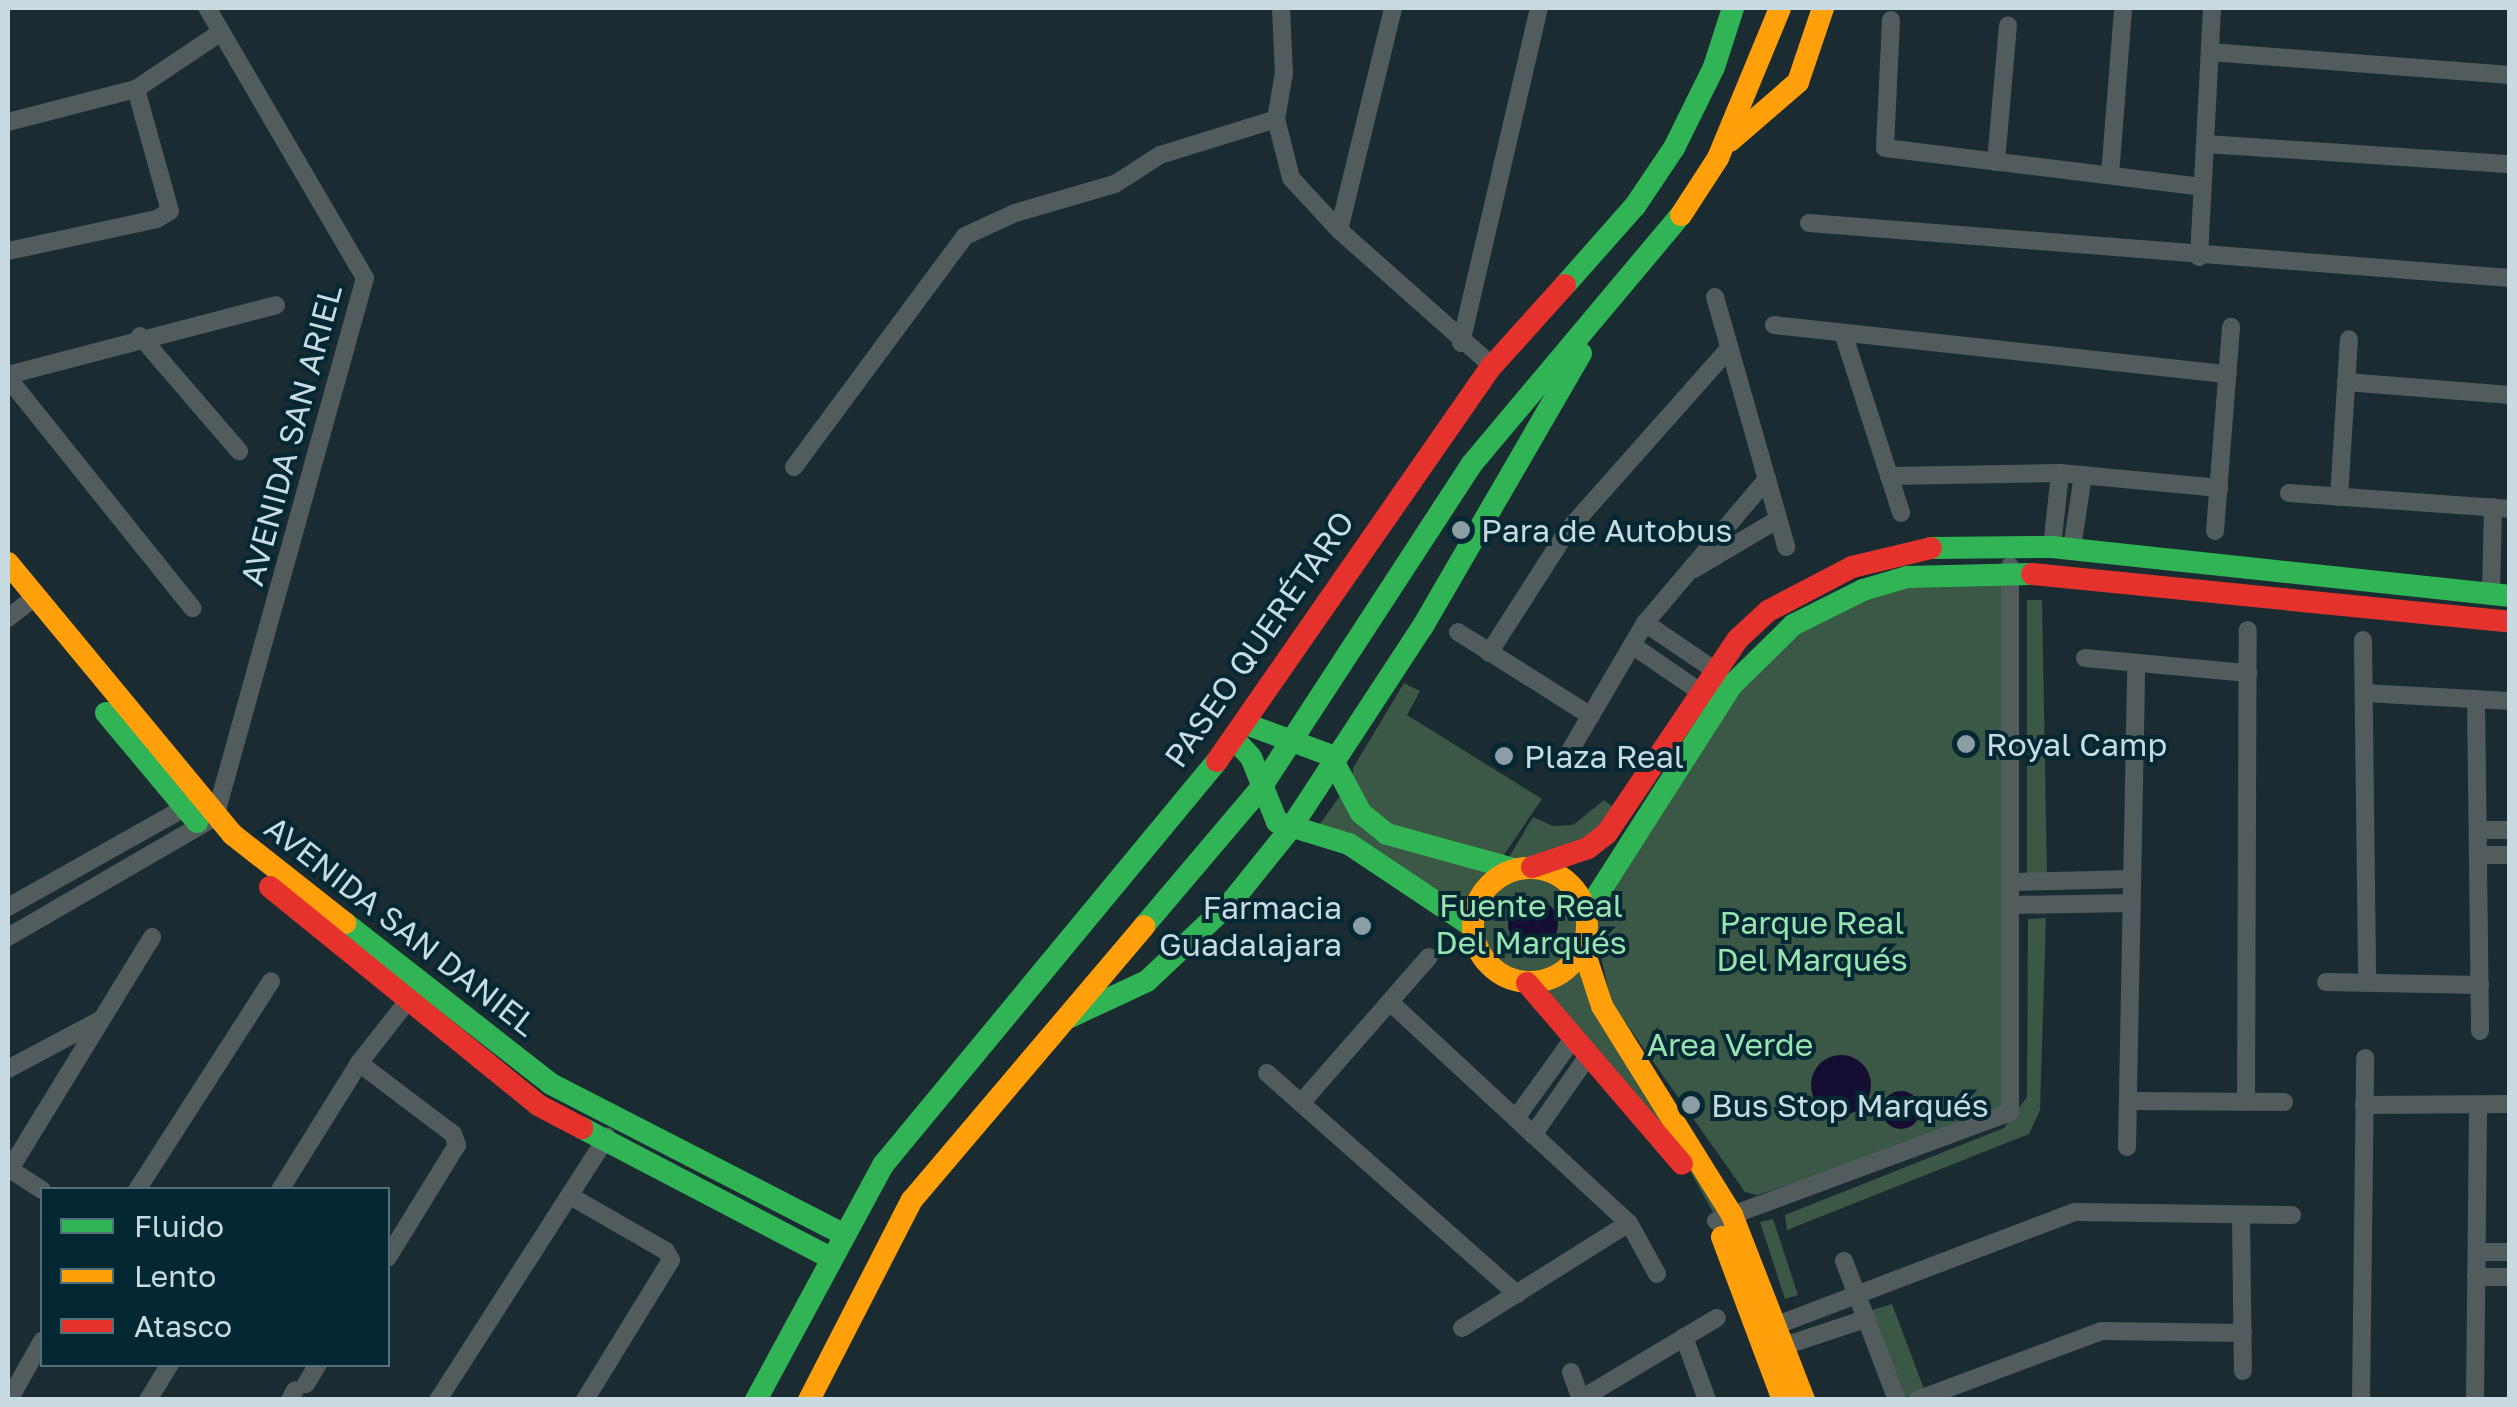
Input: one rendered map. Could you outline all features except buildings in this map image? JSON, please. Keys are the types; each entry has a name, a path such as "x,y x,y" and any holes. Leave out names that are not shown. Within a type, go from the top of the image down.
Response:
{"street":[{"name":"AVENIDA SAN ARIEL","path":"206,810 365,278 207,8"},
{"path":"1281,8 1284,73 1276,119 1291,178 1339,230 1461,343 1492,366"},
{"path":"1339,230 1393,8"},
{"path":"1461,343 1540,8"},
{"name":"PASEO QUERÉTARO","path":"756,1400 840,1233 883,1165 1241,732 1492,366 1635,206 1690,116 1733,8"},
{"path":"809,1400 912,1200 1260,789 1471,464 1667,237 1725,145 1780,8"},
{"path":"1725,145 1798,82 1823,8"},
{"path":"2110,175 2123,8"},
{"path":"2199,257 2212,8"},
{"path":"1891,20 1884,148 2202,186"},
{"path":"1996,162 2008,26"},
{"path":"8,122 136,89 221,32"},
{"path":"2210,52 2510,75"},
{"path":"8,252 158,219 170,211 136,89"},
{"path":"794,467 966,236 1015,213 1115,184 1160,155 1276,119"},
{"path":"2206,144 2510,164"},
{"path":"1809,223 2199,257 2510,278"},
{"path":"1714,297 1786,546"},
{"path":"1060,1022 1147,981 1233,900 1290,829 1336,764 1608,304"},
{"path":"192,608 8,376 140,336 276,305"},
{"path":"1774,325 1844,336 2226,374"},
{"path":"2215,532 2231,328"},
{"path":"140,336 239,452"},
{"path":"1844,336 1901,513"},
{"path":"2339,497 2349,339"},
{"path":"1489,653 1568,530 1728,350"},
{"path":"2346,382 2510,396"},
{"path":"1889,476 2060,472 2219,488"},
{"path":"2060,472 2062,548"},
{"path":"2062,548 2083,475"},
{"path":"1567,756 1644,624 1676,579 1767,479"},
{"path":"1783,1400 1724,1218 1678,1156 1527,983 1500,974 1480,954 1472,927 1484,891 1523,868 1588,848 1607,833 1713,670 1768,610 1852,567 1935,548 2062,548 2500,595 2501,508 2289,493"},
{"path":"1676,579 1777,520"},
{"path":"1724,1218 2010,1112 2014,882 2011,546"},
{"name":"AVENIDA SAN DANIEL","path":"8,563 18,603 206,810 406,1004 490,1056 840,1233"},
{"path":"1804,1400 1780,1336 1724,1218 1602,1006 1582,944 1586,913 1732,685 1793,625 1830,602 1907,577 2010,572 2510,622"},
{"path":"1644,624 1713,670"},
{"path":"2246,1101 2248,630"},
{"path":"1458,632 1591,716"},
{"path":"2363,640 2366,983"},
{"path":"1632,645 1699,692"},
{"path":"2085,658 2248,673"},
{"path":"2127,1146 2136,662"},
{"path":"2364,693 2510,701"},
{"path":"2476,699 2480,1031"},
{"path":"1241,732 1321,749 1336,764 1360,813 1386,834 1566,882 1586,913"},
{"path":"1241,732 1268,810 1290,829 1349,844 1472,927"},
{"path":"8,907 206,810"},
{"path":"8,937 206,810"},
{"name":"AVENIDA SAN DANIEL","path":"206,810 490,1056 538,1105 607,1137 828,1257"},
{"path":"2478,830 2510,830"},
{"path":"2478,855 2510,855"},
{"path":"2014,882 2132,879"},
{"path":"2012,905 2132,903"},
{"path":"40,1189 9,1169 152,936"},
{"path":"1527,983 1558,976 1582,944"},
{"path":"1301,1103 1429,957"},
{"path":"139,1187 271,982"},
{"path":"2326,982 2480,985"},
{"path":"1390,1002 1629,1223 1657,1274"},
{"path":"282,1187 359,1063 406,1004"},
{"path":"8,1070 102,1020"},
{"path":"1516,1118 1583,1045"},
{"path":"1533,1135 1583,1045"},
{"path":"2361,1400 2366,1058"},
{"path":"359,1063 453,1134 456,1145 390,1254"},
{"path":"1267,1073 1517,1294"},
{"path":"2128,1101 2284,1102"},
{"path":"2475,1400 2478,1104"},
{"path":"2364,1106 2510,1104"},
{"path":"438,1400 572,1198 607,1137"},
{"path":"572,1198 666,1250 671,1260 586,1400"},
{"path":"1780,1336 1858,1299 2075,1212 2292,1215"},
{"path":"2241,1216 2243,1371"},
{"path":"1462,1328 1629,1223"},
{"path":"2477,1252 2510,1252"},
{"path":"1844,1261 1896,1400"},
{"path":"2476,1277 2510,1277"},
{"path":"1571,1372 1581,1399 1717,1318"},
{"path":"1780,1336 1865,1319"},
{"path":"1916,1400 2102,1331 2242,1333"},
{"path":"1684,1336 1708,1400"},
{"path":"9,1400 40,1344"},
{"path":"148,1400 168,1367"},
{"path":"297,1391 316,1367"}],"green space":[{"name":"Parque Real Del Marqués","path":"2010,573 2008,1112 1757,1195 1745,1192 1611,1002 1595,929 1621,871 1733,686 1795,626 1908,578"},
{"path":"2027,600 2042,600 2047,875 2027,875"},
{"path":"1404,683 1420,691 1407,715 1542,799 1499,862 1387,833 1353,785 1353,768"},
{"path":"1342,793 1356,814 1495,871 1475,891 1467,920 1320,824"},
{"path":"1604,800 1623,815 1606,832 1505,864 1533,817 1553,826 1573,825"},
{"name":"Fuente Real Del Marqués","path":"1521,875 1541,875 1566,889 1577,905 1577,943 1566,959 1541,973 1521,973 1504,965 1490,951 1482,934 1482,914 1490,897 1504,883"},
{"path":"2046,918 2040,1110 2029,1134 1787,1230 1785,1215 2004,1128 2027,1097 2028,919"},
{"path":"1580,972 1726,1210 1715,1216 1668,1131 1543,991"},
{"path":"1773,1219 1798,1295 1785,1299 1760,1222"},
{"path":"1892,1304 1924,1389 1904,1398 1872,1310"}],"shaded area":[{"path":"1533,899 1551,906 1558,924 1551,942 1533,949 1515,942 1508,924 1515,906"},
{"path":"1841,1055 1862,1064 1871,1085 1862,1106 1841,1115 1820,1106 1811,1085 1820,1064"},
{"path":"1901,1091 1914,1097 1920,1110 1914,1123 1901,1129 1888,1123 1882,1110 1888,1097"}],"traffic: fast":[{"path":"1565,285 1635,206 1674,148 1714,67 1733,8"},
{"path":"1144,926 1260,789 1471,465 1681,215"},
{"path":"1070,1017 1147,981 1233,900 1290,829 1423,626 1581,353"},
{"path":"1931,548 2052,547 2510,596"},
{"path":"1586,913 1732,685 1793,625 1863,590 1907,577 2032,574"},
{"path":"106,713 197,822"},
{"path":"1246,724 1330,755 1361,813 1387,834 1514,869"},
{"path":"1235,740 1251,757 1277,822 1349,844 1473,927"},
{"path":"756,1400 883,1165 1217,761"},
{"path":"345,923 551,1084 841,1233"},
{"path":"582,1128 829,1257"}],"traffic: slow":[{"path":"1681,215 1718,158 1780,8"},
{"path":"1730,141 1798,82 1823,8"},
{"path":"8,563 232,834 345,923"},
{"path":"1530,868 1552,873 1570,885 1582,903 1587,925 1582,947 1570,965 1552,977 1530,982 1508,977 1490,965 1478,947 1473,925 1478,903 1490,885 1508,873 1530,868"},
{"path":"809,1400 912,1200 1144,926"},
{"path":"1582,945 1602,1006 1732,1215 1804,1400"},
{"path":"1722,1237 1783,1400"}],"traffic: jam":[{"path":"1217,761 1492,366 1565,285"},
{"path":"1532,867 1588,848 1607,833 1738,639 1768,611 1852,567 1931,548"},
{"path":"2032,574 2510,622"},
{"path":"270,887 538,1105 582,1128"},
{"path":"1527,983 1682,1164"}],"place":[{"name":"Para de Autobus","path":"1461,530"},
{"name":"Royal Camp","path":"1966,744"},
{"name":"Plaza Real","path":"1504,756"},
{"name":"Farmacia Guadalajara","path":"1362,926"},
{"name":"Bus Stop Marqués","path":"1691,1105"}],"park label":[{"name":"Area Verde","path":"1730,1044"}]}
